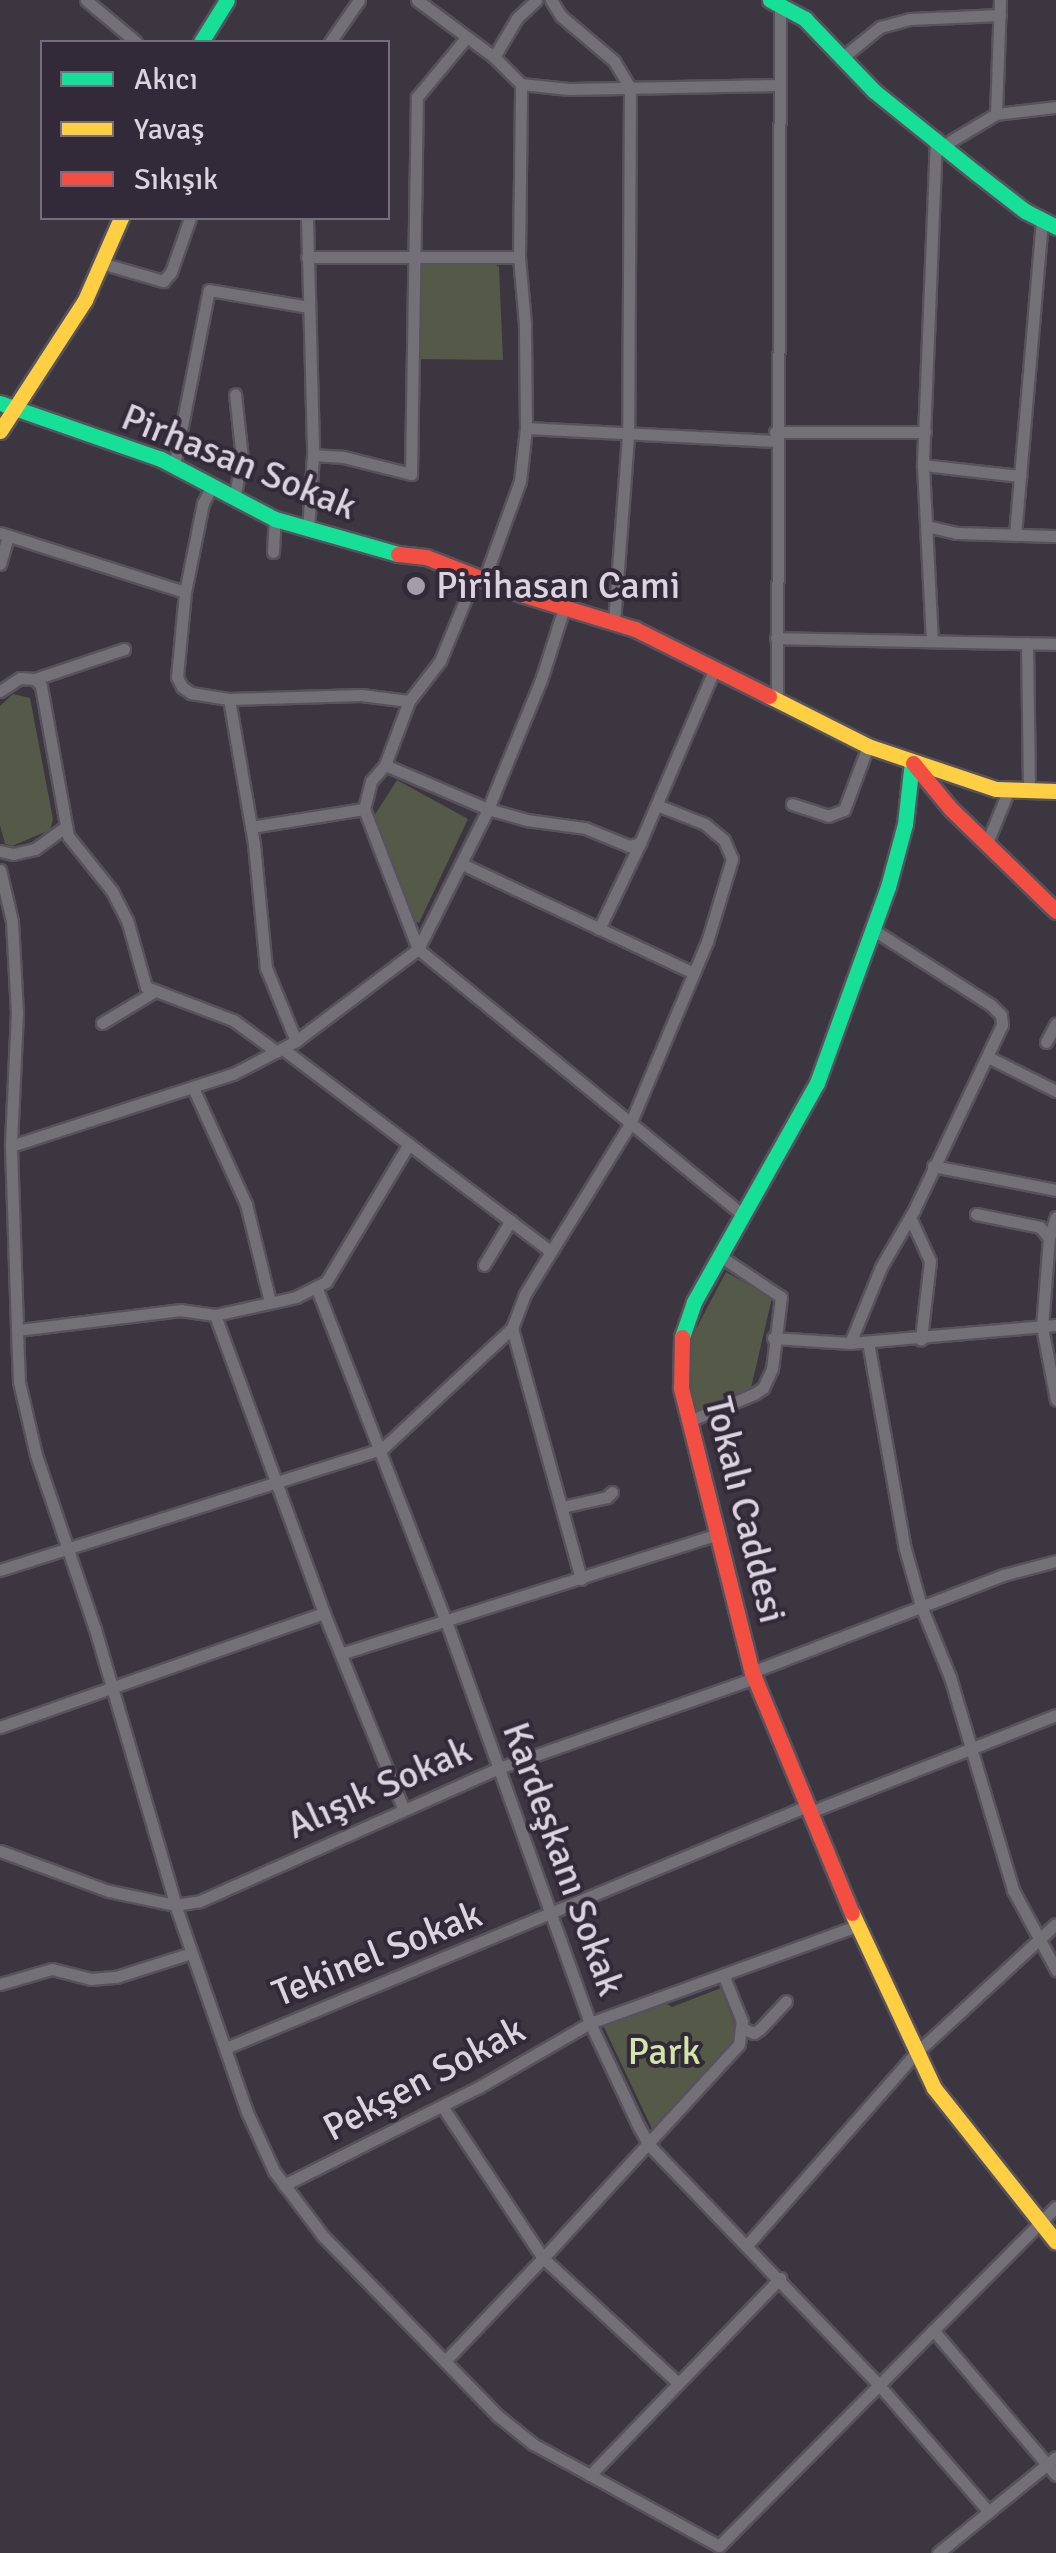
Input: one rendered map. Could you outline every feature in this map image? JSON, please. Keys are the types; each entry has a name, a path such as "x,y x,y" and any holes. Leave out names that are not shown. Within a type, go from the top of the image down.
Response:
{"street":[{"path":"86,0 134,40"},
{"path":"202,40 227,0"},
{"path":"331,40 360,0"},
{"path":"417,0 494,56 521,84 630,88 780,86"},
{"path":"494,56 517,18 536,0"},
{"path":"551,0 561,16 614,61 630,88 628,436 614,623"},
{"path":"996,114 1000,0"},
{"path":"775,3 805,19 874,90 1024,211 1049,223 1015,536"},
{"path":"775,3 780,86 775,437 777,700"},
{"path":"844,57 880,27 910,19 1000,15"},
{"path":"312,455 344,457 410,474 417,97 466,38"},
{"path":"521,84 519,257 526,324 526,428 520,481 440,661 409,701 385,766 371,780 364,809 418,949 743,1215"},
{"path":"940,141 996,114 1056,107"},
{"path":"932,641 923,465 940,141"},
{"path":"0,431 7,406 85,300 120,220"},
{"path":"101,263 162,281 170,272 189,220"},
{"path":"307,220 312,455 308,530"},
{"path":"307,257 519,257"},
{"path":"174,466 209,290 308,306"},
{"path":"234,499 242,459 235,394"},
{"name":"Pirhasan Sokak","path":"7,406 174,466 275,519 382,553 426,557 614,623 714,668 868,746 1003,789 1056,791"},
{"path":"526,428 608,431 628,436 925,432"},
{"path":"923,465 1020,476"},
{"path":"211,488 203,502 186,592 177,677 191,693 229,699 361,695 409,701"},
{"path":"273,552 275,519"},
{"path":"926,526 956,533 1056,536"},
{"path":"0,564 4,535 186,592"},
{"path":"11,1146 194,1090 280,1050 418,949 488,809 541,680 564,608"},
{"path":"776,638 1056,644"},
{"path":"1026,643 1030,790"},
{"path":"0,692 20,678 36,679 124,649"},
{"path":"599,929 657,805 714,668"},
{"path":"36,679 47,716 65,826 82,857 112,891 127,920 142,980 152,993 233,1020 280,1050 551,1252"},
{"path":"229,699 251,828 266,968 296,1041"},
{"path":"792,804 828,816 844,810 868,746"},
{"path":"912,762 1056,911"},
{"name":"Tokalı Caddesi","path":"912,762 905,824 817,1083 694,1302 682,1337 681,1388 753,1675 857,1926 934,2088 1056,2242"},
{"path":"385,766 488,809 527,820 585,828 629,846 640,843"},
{"path":"987,843 1003,789"},
{"path":"0,1570 382,1449 512,1328 525,1294 630,1124 694,973 732,858 724,840 705,824 657,805"},
{"path":"251,828 364,809"},
{"path":"0,850 13,854 35,850 65,826"},
{"path":"462,864 694,973"},
{"path":"0,870 12,921 17,1012 6,1188 24,1412 113,1686 175,1905 247,2112 284,2185 323,2236 532,2444 723,2550 879,2385 1056,2207"},
{"path":"850,1342 881,1267 910,1217 1002,1026 1001,1014 872,928"},
{"path":"0,957 14,954"},
{"path":"102,1023 152,993"},
{"path":"1046,1042 1056,1023"},
{"path":"988,1056 1056,1091"},
{"path":"194,1090 246,1204 270,1302"},
{"path":"17,1330 180,1310 215,1315 317,1289 326,1282 410,1144"},
{"path":"933,1166 1056,1190"},
{"path":"976,1214 1040,1227 1049,1238"},
{"path":"910,1217 930,1261 921,1339"},
{"path":"1056,1217 1049,1238 1042,1327 1056,1400"},
{"path":"484,1265 511,1220"},
{"path":"690,1421 764,1388 772,1370 781,1297 720,1256"},
{"path":"0,1270 15,1268"},
{"name":"Kardeşkanı Sokak","path":"317,1289 382,1449 590,2022 649,2144 879,2385 989,2512"},
{"path":"215,1315 324,1613 403,1808"},
{"path":"773,1338 868,1342 1056,1325"},
{"path":"512,1328 581,1579"},
{"path":"868,1342 905,1549 920,1606 972,1746 1013,1890 1037,1941 1056,1970"},
{"path":"562,1507 612,1492"},
{"path":"343,1653 718,1534"},
{"name":"Alışık Sokak","path":"175,1905 200,1901 499,1768 753,1675 920,1606 1056,1561"},
{"path":"0,1727 324,1613"},
{"name":"Tekinel Sokak","path":"226,2048 550,1915 744,1829 808,1809 1056,1714"},
{"path":"0,1851 109,1891 175,1905"},
{"path":"748,2244 916,2053 1056,1924"},
{"name":"Pekşen Sokak","path":"284,2185 442,2106 590,2022 857,1926"},
{"path":"0,1984 52,1969 91,1979 116,1976 191,1952"},
{"path":"445,2360 544,2258 739,2044 742,2028 724,1977"},
{"path":"742,2028 754,2032 760,2029 786,2001"},
{"path":"442,2106 544,2258 678,2383"},
{"path":"590,2475 780,2278"},
{"path":"933,2330 1054,2465 938,2553"}],"green space":[{"path":"492,262 499,267 503,360 417,359 416,269 422,263"},
{"path":"13,694 30,698 53,819 50,830 12,846 5,844 0,825 0,706"},
{"path":"397,780 468,819 419,923 411,919 374,824 374,816"},
{"path":"726,1272 772,1298 751,1388 695,1412 687,1381 687,1346"},
{"name":"Park","path":"721,1988 739,2036 653,2131 603,2025 662,2001 672,2007"}],"traffic: fast":[{"path":"202,40 227,0"},
{"path":"770,0 805,19 874,91 976,173 1025,211 1056,227"},
{"path":"0,403 161,459 275,519 398,554"},
{"path":"682,1337 694,1302 817,1083 888,887 905,824 912,762"}],"traffic: slow":[{"path":"0,431 85,300 120,220"},
{"path":"769,696 868,746 996,789 1056,791"},
{"path":"852,1913 934,2088 1056,2242"}],"traffic: jam":[{"path":"398,554 426,557 524,595 635,629 769,696"},
{"path":"913,763 950,808 1056,911"},
{"path":"682,1337 681,1388 752,1672 852,1913"}],"place":[{"name":"Pirihasan Cami","path":"416,586"}]}
